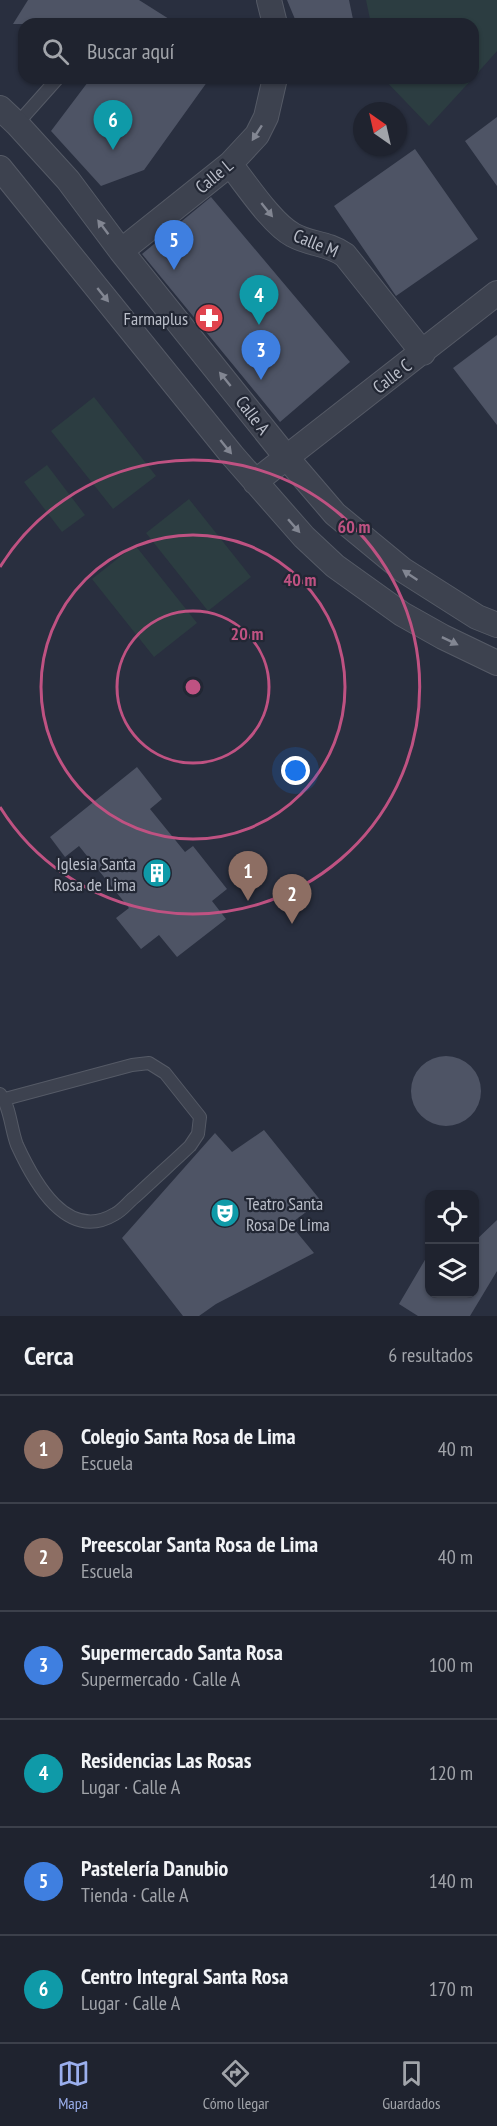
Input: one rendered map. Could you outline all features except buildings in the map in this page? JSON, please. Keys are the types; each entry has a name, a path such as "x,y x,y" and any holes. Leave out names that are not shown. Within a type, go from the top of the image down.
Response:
{"street":[{"path":"269,0 274,18"},
{"name":"Calle L","path":"121,251 230,164 257,135 266,117 274,84"},
{"name":"Calle A","path":"9,116 68,180 121,251 287,458 335,514 403,570 477,617 497,625"},
{"name":"Calle M","path":"230,164 283,229 295,237 332,246 345,255 423,353"},
{"path":"0,168 255,482 304,537 335,566 402,614 497,663"},
{"name":"Calle C","path":"255,482 497,293"}],"lane":[{"path":"9,116 50,84"},
{"path":"149,1063 165,1073 200,1116 198,1134 190,1146 115,1214 95,1221 81,1222 63,1213 30,1174 12,1133 2,1097 132,1065 149,1063"}],"shaded area":[{"path":"366,0 497,0 497,51 479,71 479,18 370,18"},
{"path":"389,84 468,84 429,126"},
{"path":"94,397 156,476 113,509 51,431"},
{"path":"47,465 85,515 62,532 24,482"},
{"path":"189,499 251,577 208,611 146,533"},
{"path":"135,545 197,623 154,657 92,579"}],"place":[{"name":"Centro Integral Santa Rosa","path":"113,150"},
{"name":"Pastelería Danubio","path":"174,270"},
{"name":"Farmaplus","path":"209,318"},
{"name":"Residencias Las Rosas","path":"259,325"},
{"name":"Supermercado Santa Rosa","path":"261,380"},
{"name":"Iglesia Santa Rosa de Lima","path":"157,873"},
{"name":"Colegio Santa Rosa de Lima","path":"248,901"},
{"name":"Preescolar Santa Rosa de Lima","path":"292,924"},
{"name":"Teatro Santa Rosa De Lima","path":"225,1213"}]}
